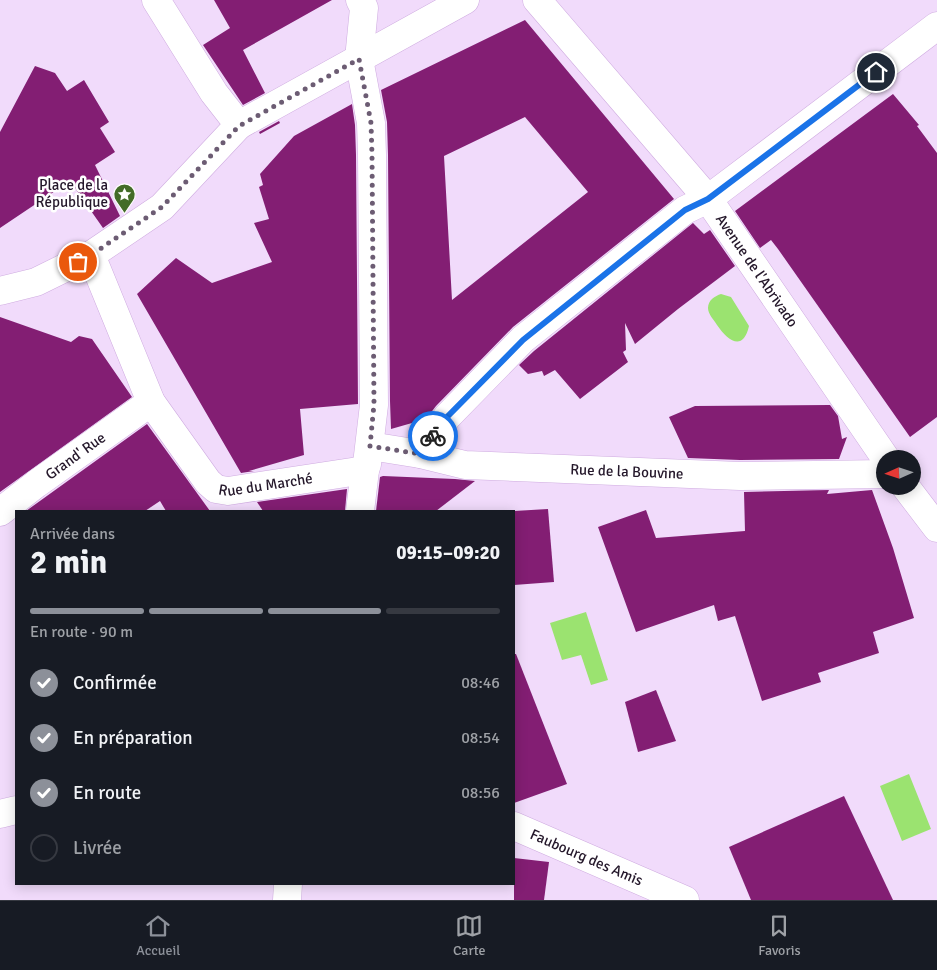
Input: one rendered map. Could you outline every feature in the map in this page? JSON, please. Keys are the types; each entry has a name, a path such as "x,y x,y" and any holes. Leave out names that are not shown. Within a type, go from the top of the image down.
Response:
{"street":[{"path":"156,0 214,94 239,126"},
{"path":"0,291 36,282 91,255 162,207 239,126 465,0"},
{"name":"Avenue de l'Abrivado","path":"537,0 708,199 880,450"},
{"path":"360,510 374,404 371,123 359,59 362,4"},
{"path":"420,454 447,417 523,340 685,210 708,199 937,26"},
{"path":"91,255 151,402"},
{"name":"Rue du Marché","path":"151,402 208,482 216,489 228,491 368,458"},
{"name":"Grand' Rue","path":"0,512 151,402"},
{"name":"Rue de la Bouvine","path":"368,458 420,454 465,464 740,476 876,474"},
{"path":"913,495 937,528"},
{"path":"0,814 15,810"},
{"name":"Faubourg des Amis","path":"515,826 686,900"},
{"path":"287,900 288,885"}],"shaded area":[{"path":"721,294 731,297 749,326 743,339 739,341 726,336 709,312 708,305 714,297"},
{"path":"586,612 608,680 591,685 581,655 562,660 550,623"},
{"path":"909,774 931,829 902,841 880,786"}],"building":[{"path":"214,0 332,0 243,50 265,93 243,105 203,45 230,28"},
{"path":"525,20 674,199 513,327 436,406 426,419 391,429 388,155 387,122 381,90","holes":["525,117 588,192 452,300 444,156"]},
{"path":"35,66 55,73 67,91 84,80 109,122 100,128 115,152 95,165 120,216 103,228 70,181 0,228 0,132"},
{"path":"893,94 919,125 917,126 937,153 937,417 910,437 778,249 771,240 760,248 735,211"},
{"path":"352,104 356,155 358,404 300,409 304,455 249,471 254,471 241,473 137,294 176,258 212,283 272,262 254,223 269,219 259,187 263,185 260,174 294,136"},
{"path":"279,121 280,123 260,134 259,132"},
{"path":"693,223 704,234 710,230 735,266 635,344 625,323 626,350 623,352 628,362 580,399 555,370 544,376 542,371 528,374 519,365 534,351"},
{"path":"0,317 71,342 79,336 92,339 132,397 0,492"},
{"path":"830,405 838,416 842,439 847,437 839,459 740,460 688,458 669,417 695,406"},
{"path":"147,424 209,510 165,510 160,501 146,510 27,510"},
{"path":"380,477 475,481 437,510 376,510"},
{"path":"347,489 345,510 262,510 257,502"},
{"path":"829,490 827,494 872,490 893,548 914,618 873,632 879,653 818,673 821,682 762,701 735,616 718,621 714,605 636,632 598,527 646,510 656,538 745,531 744,492"},
{"path":"548,509 554,582 515,585 515,511"},
{"path":"515,654 516,654 567,784 515,803"},
{"path":"656,690 676,741 638,752 625,702"},
{"path":"844,796 893,900 751,900 729,847"},
{"path":"515,858 549,862 544,900 514,900"}],"way so far":[{"path":"78,262 162,207 239,126 359,59 371,123 372,155 374,404 370,446 420,454 433,436"}],"place":[{"name":"Place de la République","path":"124,213"}],"route":[{"path":"433,436 447,417 523,340 685,210 708,199 876,72"}]}
